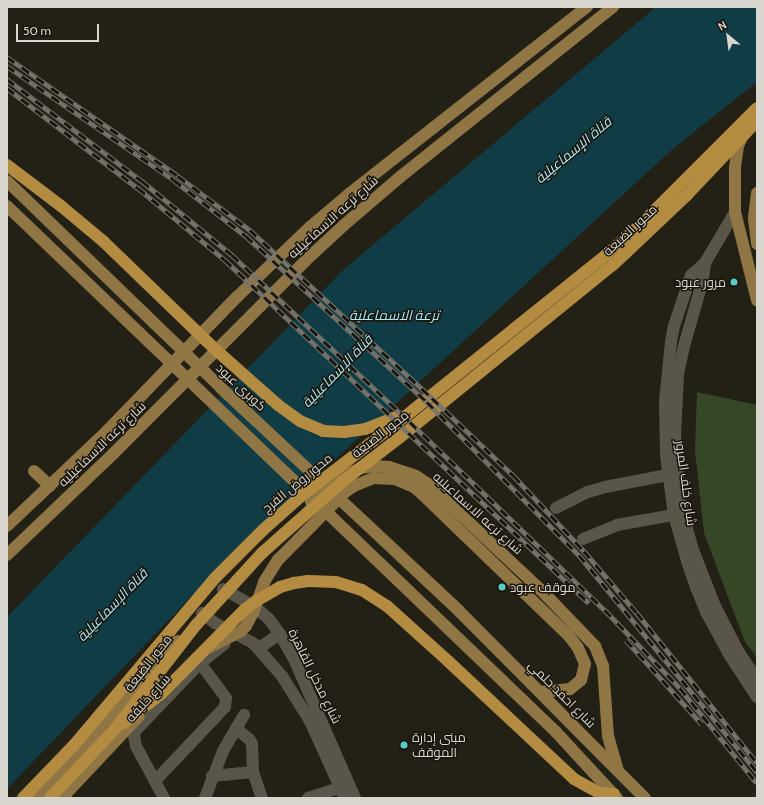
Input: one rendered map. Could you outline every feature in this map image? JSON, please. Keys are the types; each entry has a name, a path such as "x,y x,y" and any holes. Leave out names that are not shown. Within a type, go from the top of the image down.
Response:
{"highway":[{"name":"محور روض الفرج","path":"251,541 296,501 412,411 618,245 757,109"},
{"name":"محور الضبعة","path":"50,798 115,729 196,625 277,538 342,482 399,438 613,265 653,228 757,121"},
{"path":"7,165 104,242 222,355 278,405 300,421 323,430 355,431 365,429 412,411"},
{"name":"محور الضبعة","path":"23,798 74,744 215,578 251,541"},
{"path":"115,729 162,693 245,609 256,601 280,587 294,583 322,581 336,582 362,590 387,606 567,773 590,789 599,793 616,796"}],"main road":[{"name":"شارع ترعه الاسماعيليه","path":"7,526 134,404 237,297 310,228 349,194 587,7"},
{"name":"شارع ترعه الاسماعيليه","path":"7,555 114,453 284,282 339,229 400,177 613,7"},
{"path":"757,109 746,124 738,146 735,173 735,212 757,300"},
{"name":"كوبرى عبود","path":"7,181 221,388 459,611"},
{"path":"757,193 754,219 757,244"},
{"path":"7,206 556,732 616,796"},
{"name":"شارع ترعه الاسماعيليه","path":"37,798 246,563 335,480 361,468 375,466 389,467 410,473 428,484 541,590 595,646 603,666 608,736 618,770"},
{"path":"34,471 50,486"},
{"name":"شارع ترعه الاسماعيليه","path":"62,798 192,660 207,648 241,631 250,620 264,582 278,560 345,492 354,486 374,478 395,479 414,487 568,636 578,648 585,664 581,680 574,686 565,690 540,692"},
{"name":"شارع احمد حلمي","path":"459,611 645,798"}],"street":[{"name":"شارع خلف المرور","path":"735,212 705,262 695,270 689,281 671,342 665,401 665,428 668,475 674,516 687,561 706,612 730,656 757,697"},
{"name":"شارع خلف المرور","path":"705,262 703,280 684,346 678,375 675,434 679,493 693,550 715,606 735,645 757,679"},
{"path":"556,508 572,499 605,487 668,475"},
{"path":"583,539 617,525 674,516"},
{"name":"شارع مدخل القاهرة","path":"223,589 254,606 269,619 280,634 294,659 355,798"},
{"name":"شارع مدخل القاهرة","path":"202,613 215,623 247,639 259,648 282,676 301,705 318,736 343,793"},
{"name":"شارع خليفه","path":"164,798 136,746 134,736 200,663 229,641 236,633"},
{"path":"259,648 280,634"},
{"path":"155,781 225,707 226,698 200,663"},
{"path":"204,798 223,751 244,715"},
{"path":"236,728 250,740 252,744 253,772 262,798"},
{"path":"212,776 253,772"},
{"path":"308,798 343,793"}],"green space":[{"path":"697,392 757,405 757,657 745,642 704,533 695,450"}],"water":[{"name":"ترعة الاسماعلية","path":"656,7 757,7 757,82 675,147 229,557 7,789 7,617 343,270"}],"railway":[{"path":"7,57 178,176 250,230 432,398 514,476 584,551 637,613 757,763"},
{"path":"7,66 174,180 246,236 427,402 579,555 757,772"},
{"path":"7,79 142,181 232,255 410,422 605,610 680,688 757,783"},
{"path":"7,88 138,188 225,260 589,603"},
{"path":"626,640 702,724"}],"place":[{"name":"مرور عبود","path":"734,282"},
{"name":"موقف عبود","path":"502,587"},
{"name":"مبنى إدارة الموقف","path":"404,745"}],"water label":[{"name":"قناة الإسماعيلية","path":"573,150"},
{"name":"قناة الإسماعيلية","path":"337,371"},
{"name":"قناة الإسماعيلية","path":"112,605"}]}
